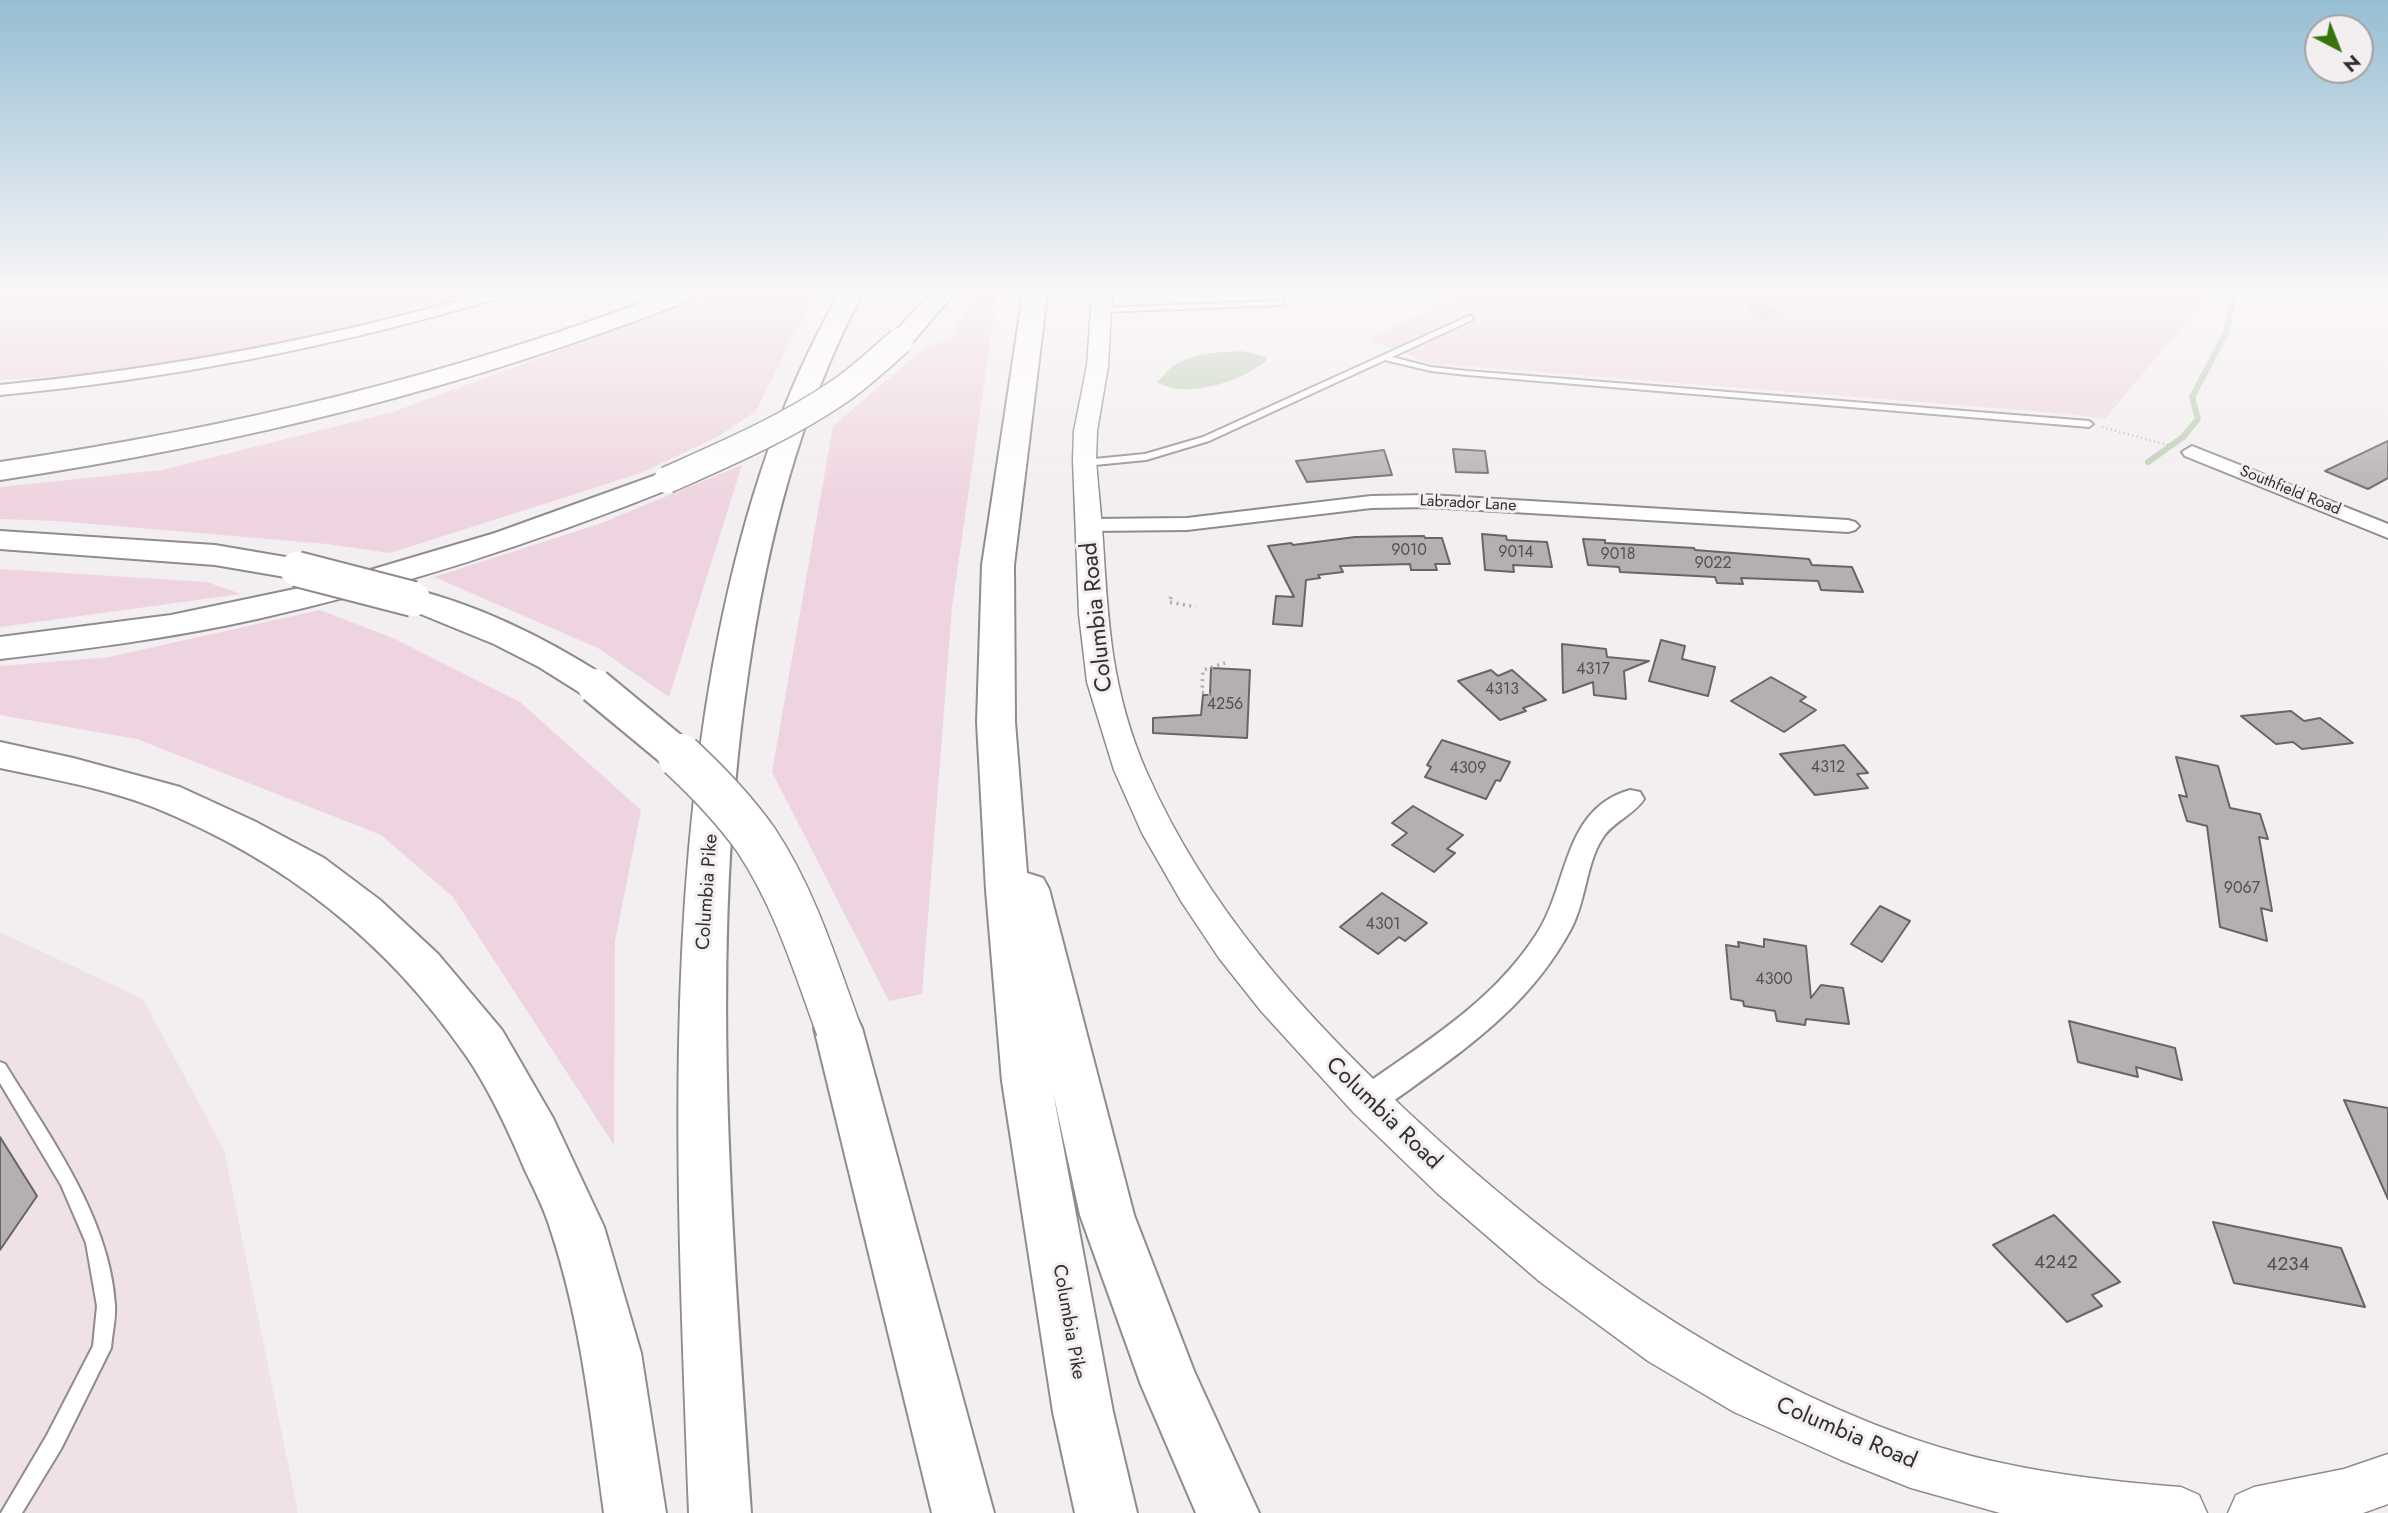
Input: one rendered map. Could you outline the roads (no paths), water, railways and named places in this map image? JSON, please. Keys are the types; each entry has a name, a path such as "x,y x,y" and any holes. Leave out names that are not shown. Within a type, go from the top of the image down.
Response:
{"highway":[{"path":"0,471 168,444 397,391 489,365"},
{"name":"Columbia Pike","path":"720,1513 703,1151 703,938 719,737 746,574 768,489 814,365"},
{"path":"0,648 129,632 262,607 395,575 552,526 667,480 764,434 824,400 873,365"},
{"name":"Columbia Pike","path":"1025,365 998,565 996,722 1007,890 1026,1081 1083,1412 1106,1513"},
{"path":"0,540 215,555 297,569 413,599 477,622 533,648 595,686 640,719 697,771 742,821 768,861 807,944 838,1028 963,1513"},
{"path":"996,722 1029,897 1107,1215 1170,1385 1228,1513"},
{"path":"0,755 73,771 166,797 240,831 309,869 365,912 422,967 485,1044 535,1134 577,1227 612,1353 635,1513"}],"street":[{"path":"0,390 127,376 193,365"},
{"name":"Columbia Road","path":"1097,365 1084,463 1096,646 1106,699 1124,755 1147,811 1177,867 1215,925 1261,987 1306,1038 1368,1101 1525,1243 1608,1307 1705,1370 1806,1420 1914,1464 1989,1484 2074,1500 2181,1513"},
{"name":"Southfield Road","path":"2192,452 2388,532"},
{"name":"Labrador Lane","path":"1089,525 1187,524 1371,502 1429,501 1848,526"},
{"path":"1368,1101 1473,1024 1514,987 1545,946 1567,904 1581,848 1609,811 1630,799"},
{"path":"2254,1513 2344,1494 2388,1479"}],"lane":[{"path":"1084,463 1146,457 1184,447 1366,365"},
{"path":"1413,365 1467,373 2089,425"},
{"path":"0,1069 66,1180 84,1218 95,1243 106,1306 102,1348 54,1442 11,1513"}],"waterway":[{"path":"2148,462 2183,437 2198,419 2192,397 2209,365"}]}
